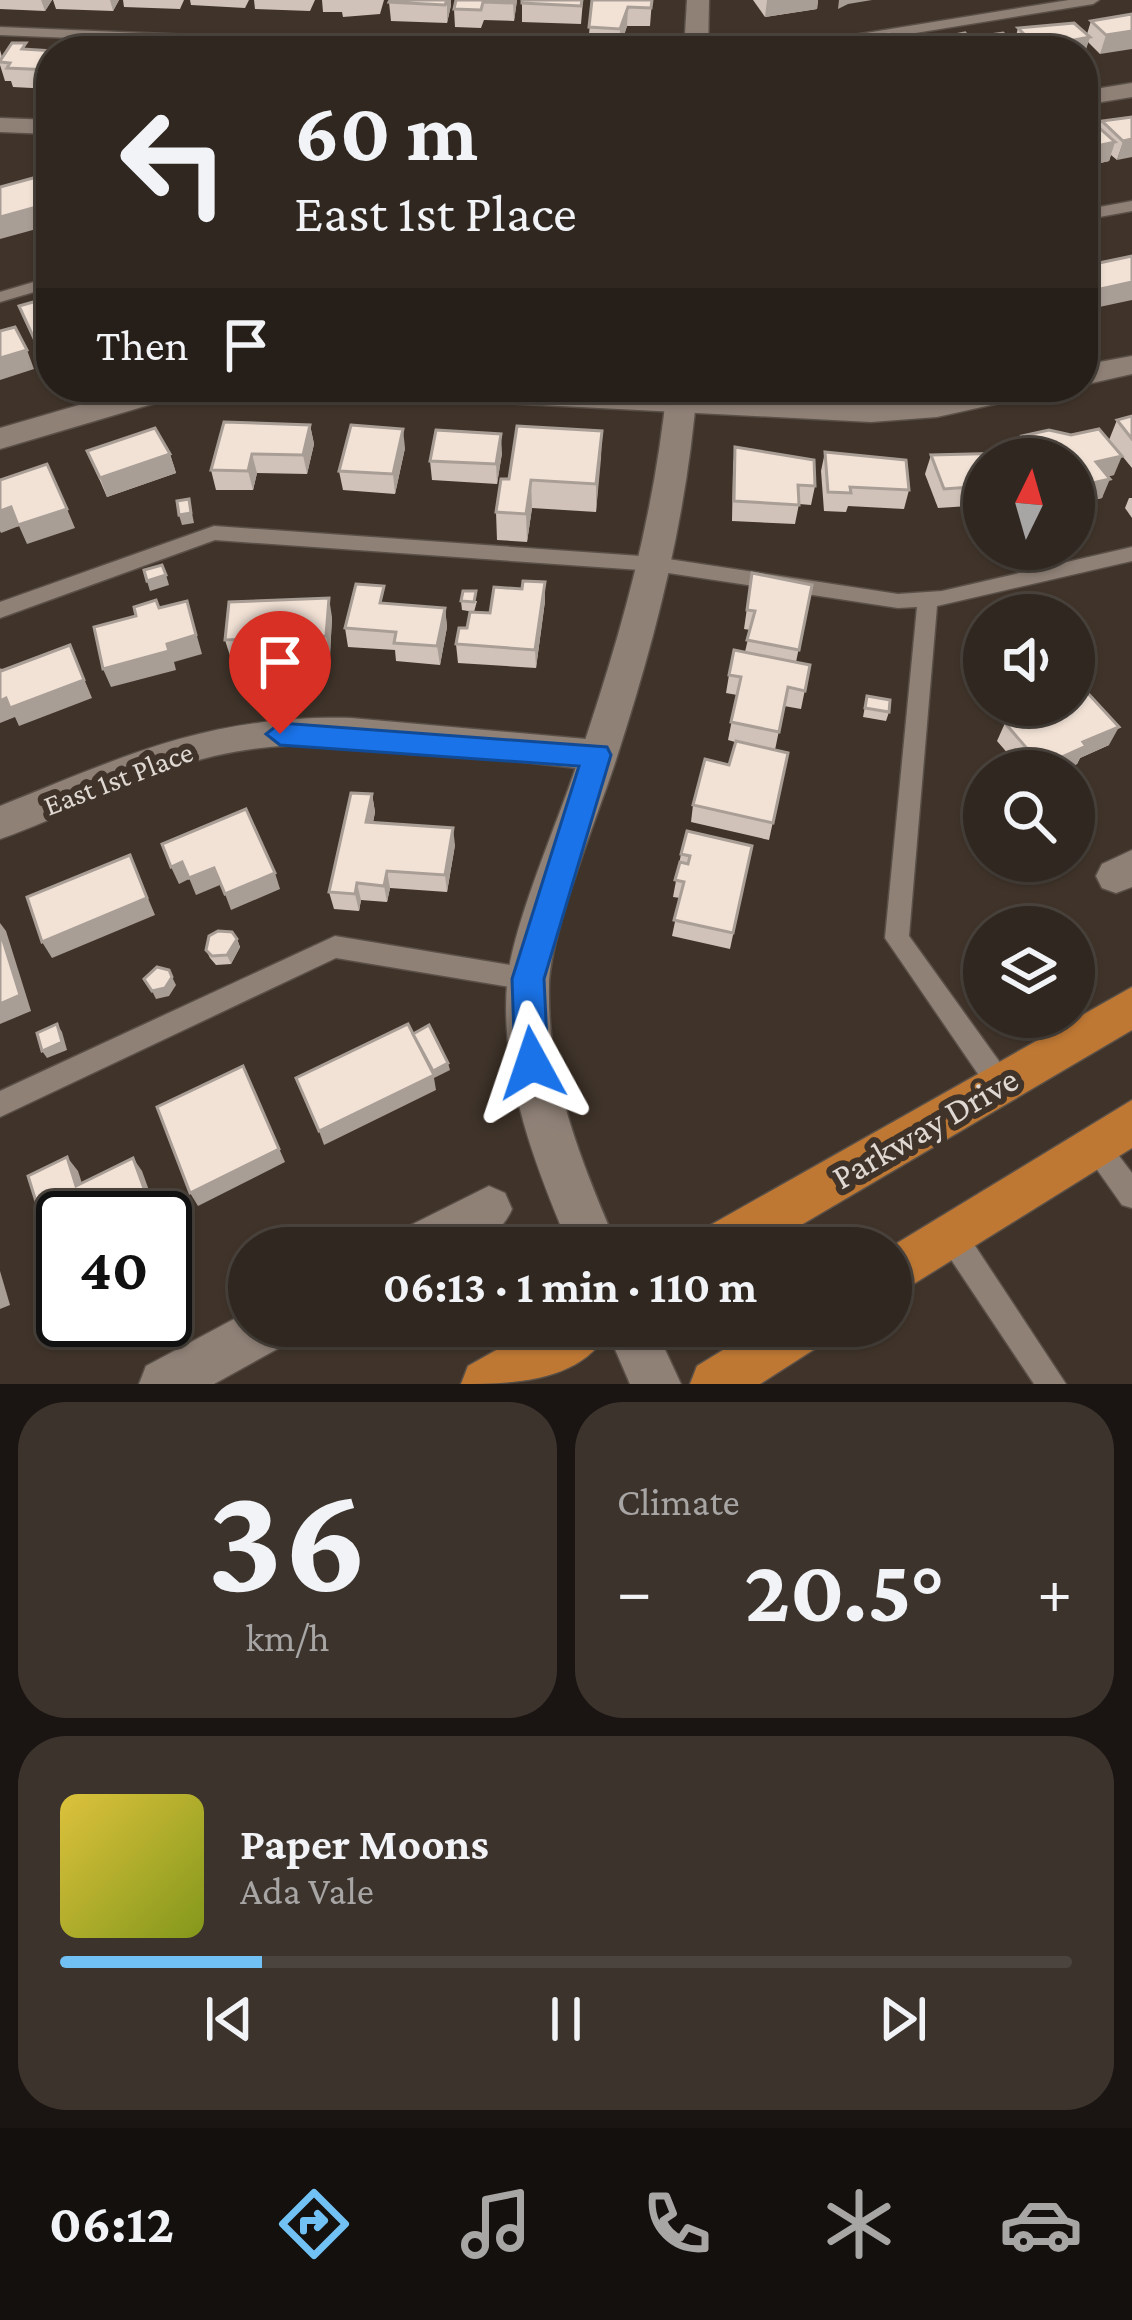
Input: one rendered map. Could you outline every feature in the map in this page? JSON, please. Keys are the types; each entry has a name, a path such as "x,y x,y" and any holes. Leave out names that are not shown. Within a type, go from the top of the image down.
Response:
{"highway":[{"name":"Parkway Drive","path":"753,1227 1132,1007"},
{"path":"912,1261 1114,1133"},
{"path":"486,1384 550,1347"},
{"path":"715,1384 774,1347"}],"street":[{"path":"697,36 698,0"},
{"path":"1098,96 1132,90"},
{"path":"0,124 36,126"},
{"path":"1098,372 1132,365"},
{"path":"0,440 126,402"},
{"path":"586,1227 537,1107 526,1019 528,979 655,565 680,445 682,402"},
{"path":"753,402 871,412 956,402"},
{"name":"East 1st Place","path":"0,823 216,741 280,734 365,736 597,755"},
{"path":"455,1227 489,1209"},
{"path":"164,1384 233,1347"},
{"path":"638,1347 656,1384"}],"lane":[{"path":"872,36 1093,0"},
{"path":"0,31 119,36"},
{"path":"1098,212 1132,206"},
{"path":"0,297 36,286"},
{"path":"0,610 214,533 655,565 898,601 1132,554"},
{"path":"928,598 897,938 1000,1084"},
{"path":"0,1104 335,947 528,979"},
{"path":"1114,1133 1132,1196"},
{"path":"952,1236 1051,1384"}],"building":[{"path":"390,0 447,0 445,5"},
{"path":"456,0 514,0 483,2 481,10 454,9"},
{"path":"522,0 582,0 581,6"},
{"path":"592,0 652,0 651,8 628,7 620,29 589,27"},
{"path":"1132,14 1132,31 1106,35 1091,21"},
{"path":"1074,23 1089,36 1026,36 1018,28"},
{"path":"12,43 26,43 22,49 36,50 36,69 7,68 10,63 0,61"},
{"path":"1132,117 1132,139 1123,141 1102,121"},
{"path":"1098,127 1115,142 1098,146"},
{"path":"36,177 36,207 0,217 0,187"},
{"path":"1132,256 1132,282 1098,290 1098,263"},
{"path":"36,301 36,343 19,306"},
{"path":"15,327 27,350 0,358 0,331"},
{"path":"1132,416 1132,439 1117,420"},
{"path":"224,422 310,425 303,455 252,454 248,471 211,470"},
{"path":"351,425 403,429 393,474 339,471"},
{"path":"517,426 602,431 596,484 531,480 526,514 496,512 501,479 509,479"},
{"path":"155,428 170,454 100,478 87,451"},
{"path":"1099,429 1122,456 1096,462 1110,479 1095,482 1095,438 1022,436 1049,430 1071,435"},
{"path":"436,430 501,434 496,464 430,461"},
{"path":"735,447 814,460 815,486 798,485 799,505 734,501"},
{"path":"825,452 906,460 909,490 850,487 851,493 828,492"},
{"path":"963,454 963,488 944,489 931,455"},
{"path":"47,464 67,509 18,525 11,507 0,511 0,480"},
{"path":"189,499 191,513 179,515 177,501"},
{"path":"162,565 166,575 147,581 144,570"},
{"path":"752,573 812,585 799,650 747,640 755,611 747,610"},
{"path":"523,581 545,582 535,650 456,644 459,628 467,628 470,612 490,613 494,587 522,589"},
{"path":"356,584 384,586 380,603 445,608 437,646 394,643 396,632 345,628"},
{"path":"463,591 476,591 474,602 461,601"},
{"path":"329,598 326,636 225,640 229,602"},
{"path":"156,600 159,608 187,601 196,635 167,644 169,651 103,669 94,627 136,616 134,607"},
{"path":"70,645 84,680 10,708 6,698 0,701 0,669"},
{"path":"734,650 810,665 805,691 788,687 779,732 731,722 741,677 729,675"},
{"path":"867,696 890,700 889,712 865,708"},
{"path":"1095,701 1119,727 1083,742 1086,746 1077,750 1028,750 1008,726 1095,726"},
{"path":"736,741 788,753 773,823 693,805 705,759 729,765"},
{"path":"351,793 372,794 366,822 453,828 445,875 387,871 384,886 357,883 355,894 329,892"},
{"path":"246,809 275,873 225,894 214,868 189,878 182,862 171,867 162,844"},
{"path":"687,831 752,846 733,933 674,920 684,882 675,880 680,862 688,864 690,856 681,854"},
{"path":"130,855 147,898 42,942 27,897"},
{"path":"0,931 20,995 0,1004"},
{"path":"232,932 237,939 227,955 212,956 206,950 209,936"},
{"path":"157,967 169,970 172,977 165,988 152,991 144,979"},
{"path":"57,1024 62,1042 42,1051 37,1033"},
{"path":"408,1024 434,1075 319,1131 296,1078"},
{"path":"429,1025 448,1063 433,1071 413,1034"},
{"path":"243,1066 279,1149 192,1192 157,1107"},
{"path":"67,1157 76,1186 133,1158 145,1191 36,1191 36,1201 28,1176"}],"route":[{"path":"280,734 365,736 597,755 528,979 526,1019 532,1063"}]}
